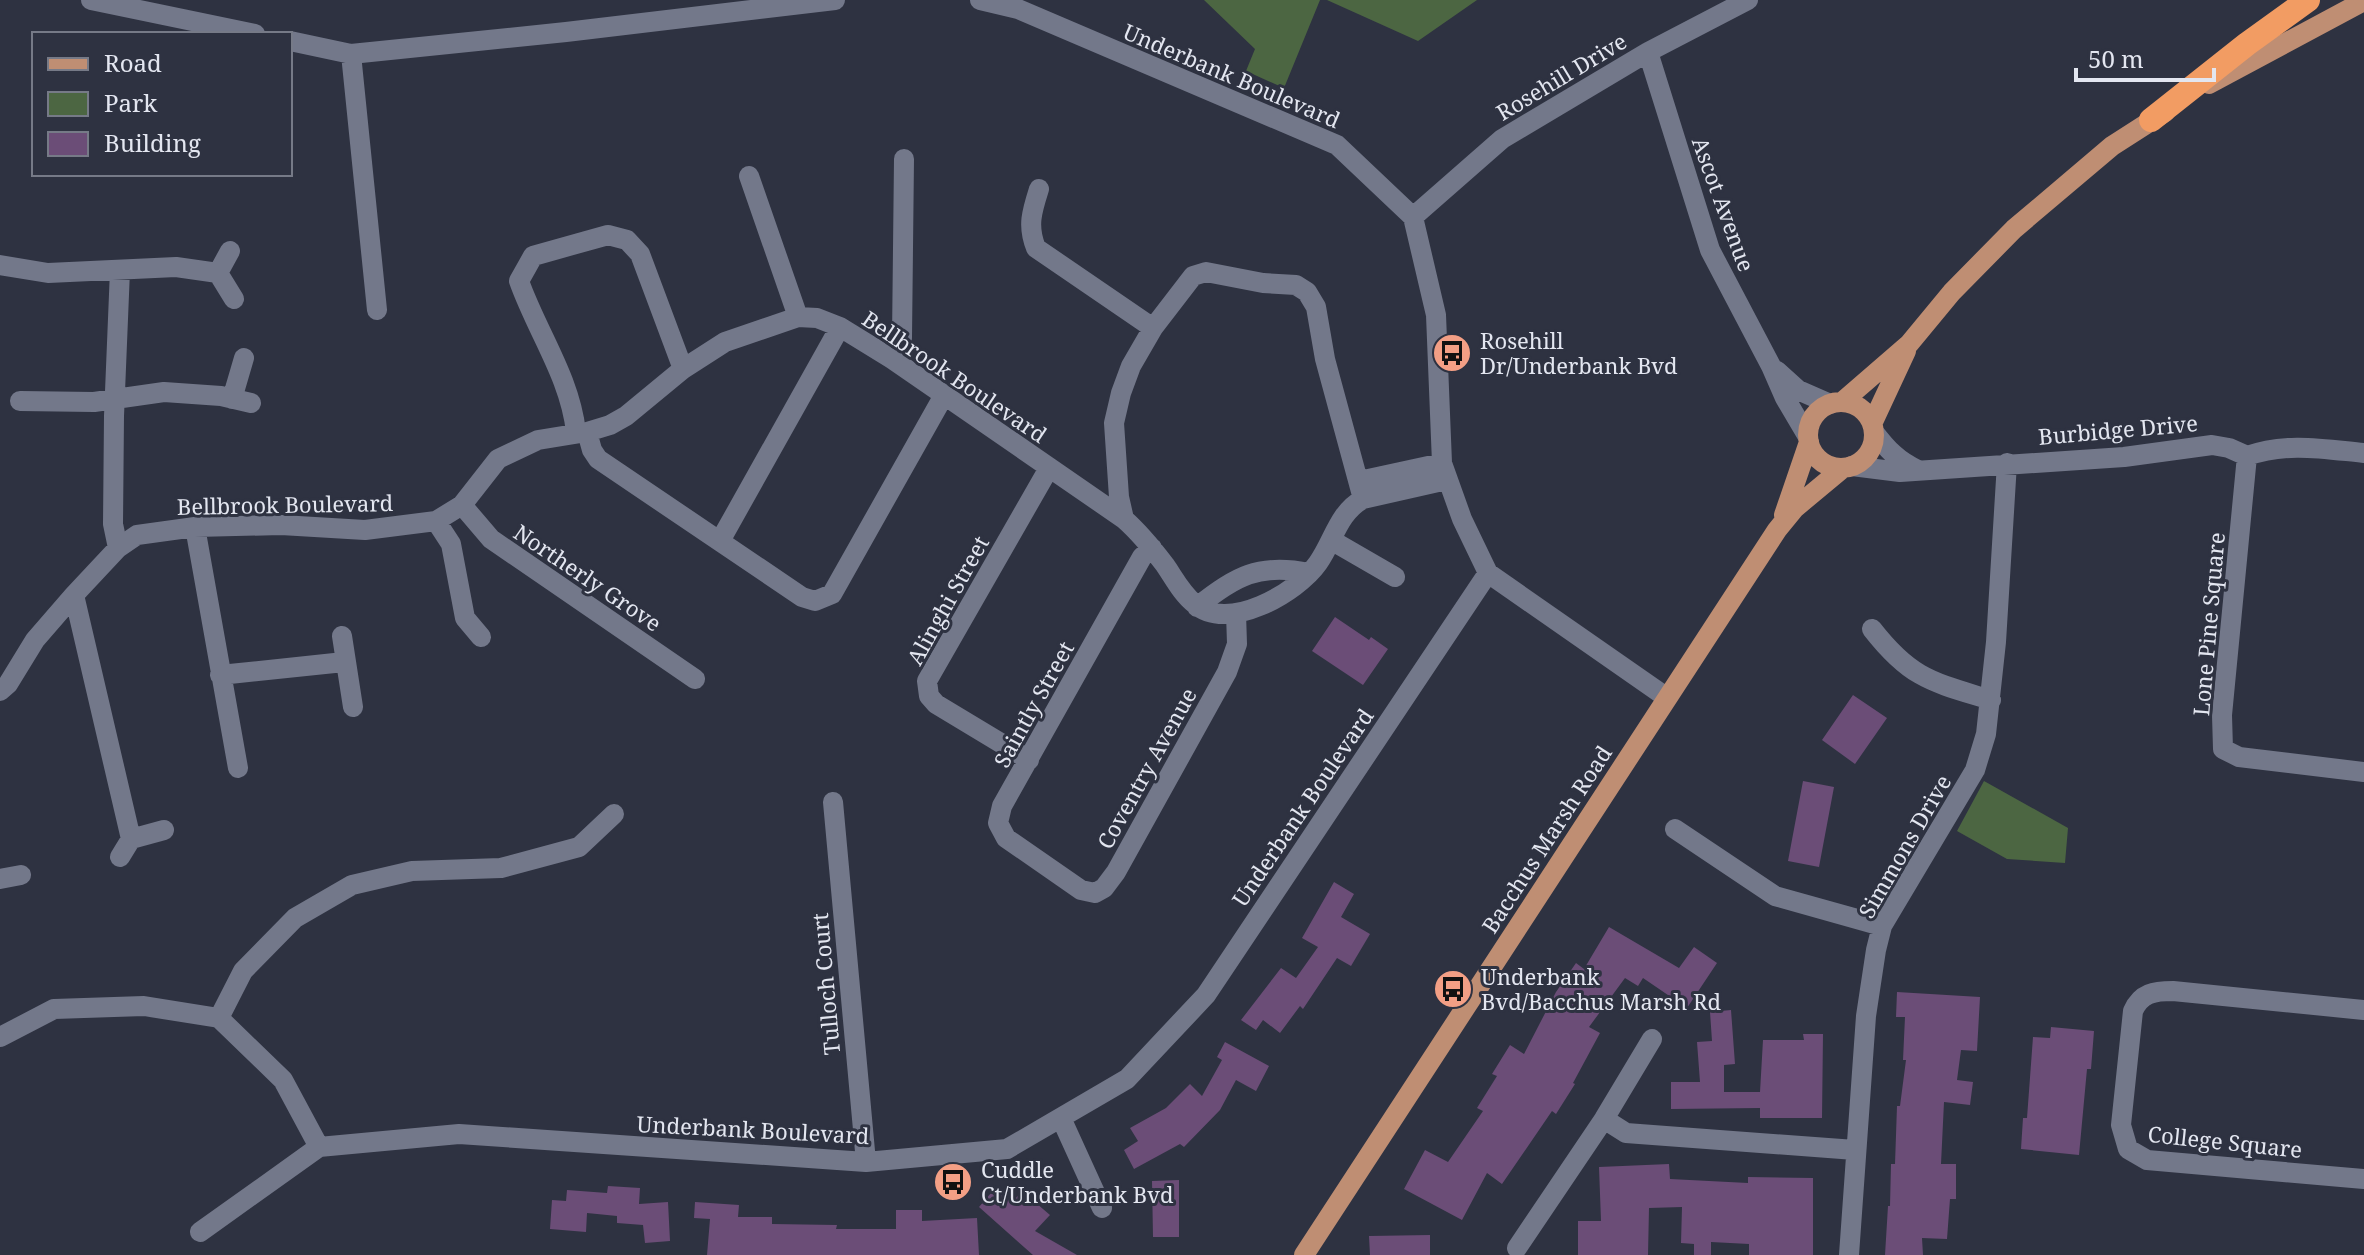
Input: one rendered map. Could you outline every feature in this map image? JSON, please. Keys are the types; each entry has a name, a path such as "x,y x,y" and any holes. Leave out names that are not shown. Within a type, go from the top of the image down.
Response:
{"highway":[{"path":"2151,120 2308,0"}],"main road":[{"path":"1909,344 1873,428 1869,453 1847,467 1821,461 1809,439 1814,416 1836,403 1909,344 1952,292 2014,229 2112,146 2151,120 2231,72 2364,1"},
{"path":"1836,403 1860,408 1873,428"},
{"name":"Bacchus Marsh Road","path":"1777,530 1791,499 1809,439"},
{"name":"Bacchus Marsh Road","path":"1304,1255 1777,530 1795,508 1847,467"}],"street":[{"path":"91,0 245,32"},
{"path":"292,41 351,54 835,0"},
{"name":"Underbank Boulevard","path":"980,0 1018,9 1337,145 1413,217"},
{"name":"Rosehill Drive","path":"1413,217 1502,139 1648,52 1748,0"},
{"name":"Ascot Avenue","path":"1648,52 1710,250 1809,439"},
{"path":"351,54 377,310"},
{"path":"892,359 902,338 904,159"},
{"path":"749,176 798,317"},
{"path":"1039,189 1030,215 1030,234 1036,248 1153,328"},
{"path":"1413,217 1436,315 1444,472 1488,573 1666,697"},
{"path":"683,369 640,254 627,240 608,235 533,256 519,281 527,305 552,352 581,432 598,459 802,597 815,601 832,594 943,397"},
{"path":"218,273 230,251"},
{"path":"0,265 48,273 176,267 218,273"},
{"path":"118,548 113,524 120,270"},
{"path":"1124,519 1119,497 1114,423 1131,366 1153,328 1193,276 1206,272 1263,283 1296,285 1307,292 1316,307 1325,359 1361,490"},
{"path":"218,273 234,299"},
{"name":"Bellbrook Boulevard","path":"0,691 8,684 35,640 74,595 118,548 137,535 195,527 281,525 365,530 436,521 462,505 498,459 538,440 581,432 626,416 683,369 725,342 798,317 817,318 840,327 892,359 1124,519 1152,548 1197,607"},
{"path":"720,541 840,327"},
{"path":"20,401 94,402 164,392 241,401 244,358"},
{"path":"1771,366 1798,390 1836,403"},
{"path":"1873,428 1887,450 1920,471"},
{"name":"Burbidge Drive","path":"1847,467 1920,471 2124,457 2212,445 2247,456 2269,448 2293,446 2364,453"},
{"name":"Lone Pine Square","path":"2247,456 2222,715 2223,749 2239,757 2364,772"},
{"name":"Simmons Drive","path":"1849,1255 1866,1016 1876,950 1882,926 1975,770 1986,734 2007,463"},
{"name":"Alinghi Street","path":"1029,760 936,704 929,696 927,681 1049,468"},
{"path":"1309,573 1282,567 1267,569 1226,584 1197,607 1217,616 1247,611 1286,594 1309,573 1317,565 1340,520 1361,490 1444,472"},
{"name":"Northerly Grove","path":"462,505 491,539 695,679"},
{"path":"436,521 451,544 465,618 481,637"},
{"path":"195,527 238,768"},
{"path":"1331,540 1395,577"},
{"name":"Saintly Street","path":"1052,872 1006,838 998,823 1002,806 1142,557 1152,548"},
{"name":"Underbank Boulevard","path":"319,1147 459,1134 866,1162 1007,1149 1127,1079 1206,995 1488,573"},
{"path":"74,595 131,839"},
{"name":"Coventry Avenue","path":"1052,872 1081,890 1095,893 1104,888 1116,872 1227,672 1237,644 1236,613"},
{"path":"1872,629 1894,657 1914,672 1944,686 1991,700"},
{"path":"342,636 353,707"},
{"path":"220,675 344,662"},
{"name":"Tulloch Court","path":"833,802 866,1162"},
{"path":"219,1018 243,971 295,918 352,885 412,871 501,868 579,847 614,814"},
{"path":"1675,829 1775,896 1882,926"},
{"path":"120,857 131,839 164,830"},
{"path":"0,879 21,875"},
{"name":"College Square","path":"2364,1010 2173,991 2145,995 2133,1011 2121,1125 2128,1149 2147,1160 2364,1179"},
{"path":"0,1037 54,1009 144,1006 219,1018 283,1080 319,1147 200,1232"},
{"path":"1517,1248 1604,1119 1652,1039"},
{"path":"1061,1118 1102,1208"},
{"path":"1604,1119 1626,1133 1855,1150"}],"green space":[{"path":"1204,0 1320,0 1284,88 1246,71 1255,49"},
{"path":"1327,0 1477,0 1418,41"},
{"path":"1984,781 2068,828 2065,863 2007,859 1957,831"}],"building":[{"path":"1335,617 1388,649 1363,685 1312,651"},
{"path":"1853,695 1887,718 1855,764 1822,740"},
{"path":"1803,781 1834,787 1819,867 1788,861"},
{"path":"1334,882 1354,894 1341,917 1370,934 1351,966 1337,958 1303,1009 1300,1006 1280,1033 1263,1020 1256,1030 1241,1020 1281,968 1296,978 1318,947 1302,938"},
{"path":"1609,927 1679,968 1694,947 1717,963 1687,1008 1643,978 1638,986 1625,978 1589,1027 1600,1033 1556,1114 1552,1111 1502,1184 1487,1173 1462,1220 1404,1189 1425,1150 1448,1162 1483,1111 1477,1108 1497,1076 1492,1074 1510,1045 1524,1054 1556,992 1576,963 1584,969"},
{"path":"1897,992 1980,997 1977,1051 1961,1050 1957,1080 1973,1082 1970,1105 1944,1102 1941,1164 1956,1164 1956,1199 1950,1199 1947,1239 1922,1238 1923,1255 1885,1255 1891,1164 1895,1164 1897,1106 1900,1106 1906,1060 1903,1060 1905,1017 1896,1017"},
{"path":"1731,1010 1735,1064 1724,1065 1724,1092 1760,1092 1763,1040 1804,1040 1803,1034 1823,1034 1822,1118 1760,1118 1760,1108 1671,1109 1671,1082 1700,1082 1697,1042 1712,1041 1710,1012"},
{"path":"2051,1027 2094,1031 2079,1155 2021,1149 2023,1118 2027,1118 2033,1037 2050,1038"},
{"path":"1225,1042 1269,1066 1256,1091 1236,1080 1220,1110 1184,1147 1180,1144 1134,1169 1124,1150 1138,1141 1130,1128 1166,1108 1190,1084 1202,1096 1222,1060 1217,1057"},
{"path":"1669,1164 1670,1179 1748,1183 1748,1177 1813,1178 1813,1255 1749,1255 1749,1244 1711,1242 1711,1255 1694,1255 1694,1244 1681,1243 1682,1207 1649,1208 1648,1255 1578,1255 1578,1221 1601,1221 1599,1167"},
{"path":"1179,1180 1179,1237 1153,1237 1152,1181"},
{"path":"608,1186 640,1188 639,1204 668,1202 670,1241 645,1243 643,1225 617,1223 617,1216 587,1213 586,1232 550,1229 552,1200 566,1201 567,1190 607,1193"},
{"path":"997,1186 1013,1201 1022,1191 1050,1215 1035,1231 1077,1255 1033,1255 979,1207"},
{"path":"695,1202 739,1205 738,1217 772,1217 772,1224 837,1225 836,1229 896,1229 896,1210 922,1210 922,1221 977,1218 979,1255 707,1255 710,1219 694,1218"},
{"path":"1430,1235 1430,1255 1370,1255 1369,1236"}],"place":[{"name":"Rosehill Dr/Underbank Bvd","path":"1452,353"},
{"name":"Underbank Bvd/Bacchus Marsh Rd","path":"1453,989"},
{"name":"Cuddle Ct/Underbank Bvd","path":"953,1182"}]}
